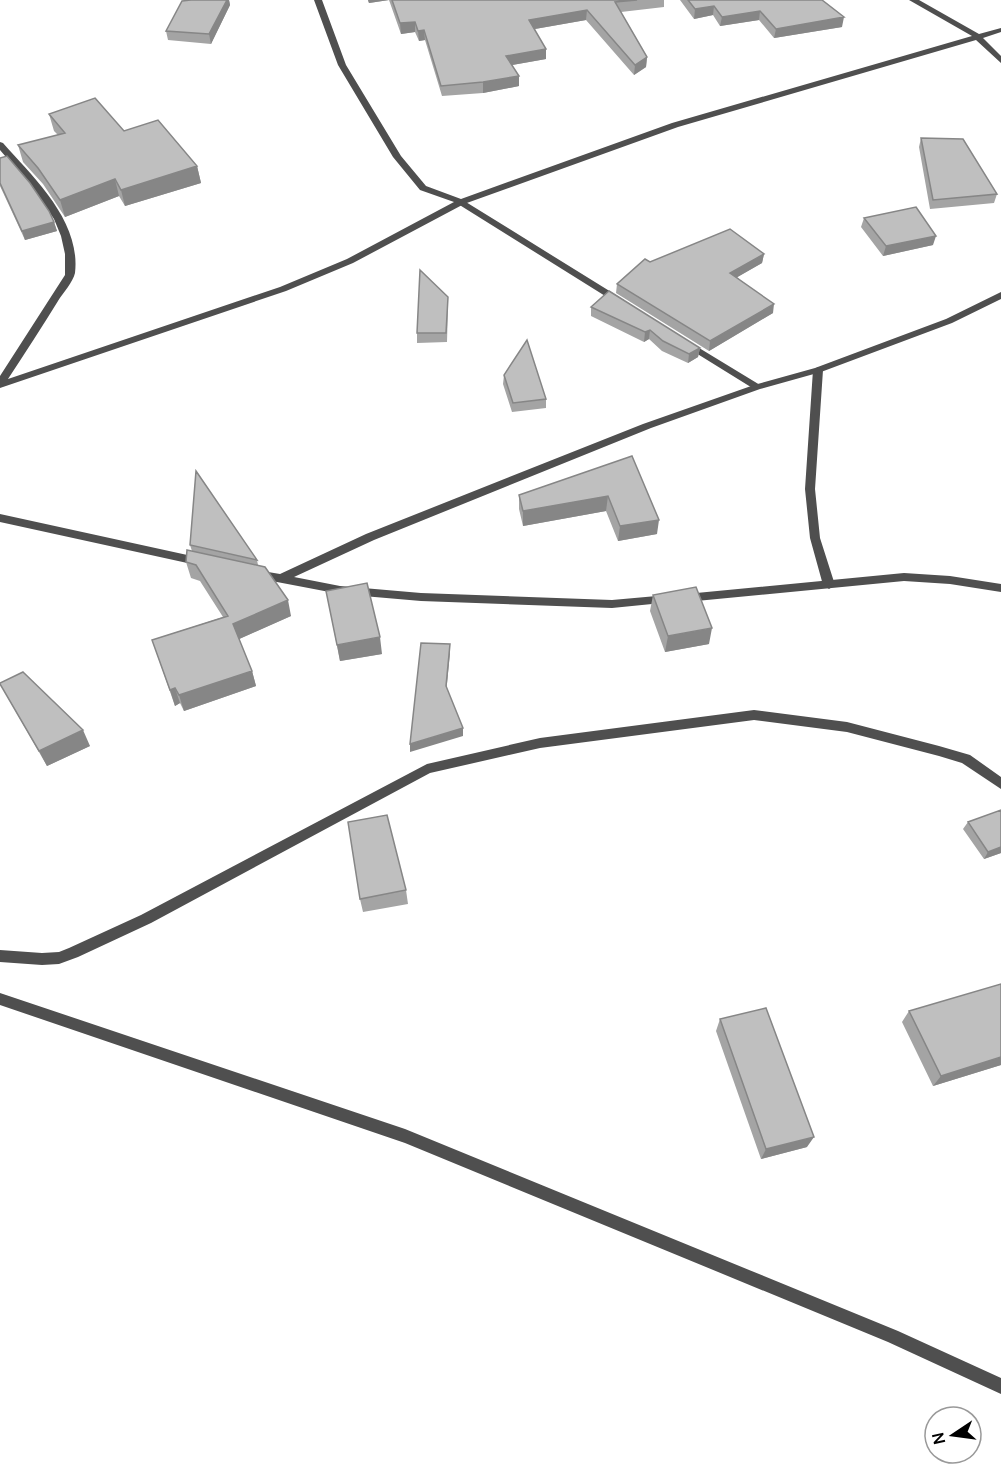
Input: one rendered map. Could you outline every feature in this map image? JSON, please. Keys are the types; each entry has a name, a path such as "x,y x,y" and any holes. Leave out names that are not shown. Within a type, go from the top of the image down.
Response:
{"street":[{"path":"318,0 342,65 403,166 423,188 461,202 628,307"},
{"path":"912,0 977,36 1001,61"},
{"path":"0,384 283,289 350,261 461,202 675,125 1001,30"},
{"path":"0,145 54,208 71,254 70,275 0,384"},
{"path":"280,579 370,537 647,426 757,387 818,370 949,321 1001,296"},
{"path":"678,337 757,387"},
{"path":"818,370 810,489 815,538 829,585"},
{"path":"0,518 212,564"},
{"path":"246,572 340,590 421,597 612,604 904,577 950,580 1001,588"},
{"path":"0,956 42,959 59,958 73,953 146,919 427,769 540,743 754,715 847,727 917,745 966,759 1001,784"},
{"path":"0,999 405,1136 893,1336 1001,1386"}],"building":[{"path":"227,0 209,34 166,31 182,1"},
{"path":"392,0 637,0 615,2 647,57 635,65 587,10 529,20 546,49 506,56 519,76 441,86 424,30 418,31 415,22 400,23"},
{"path":"688,0 822,0 844,17 776,29 760,11 722,17 714,6 695,9"},
{"path":"95,98 124,131 158,120 197,166 121,190 115,179 60,200 38,168 18,145 65,133 49,114"},
{"path":"921,138 963,139 997,194 933,200"},
{"path":"7,156 30,183 54,222 22,231 0,183 0,158"},
{"path":"916,207 936,236 886,246 864,218"},
{"path":"730,229 764,254 730,273 774,304 710,341 617,284 645,259 650,262"},
{"path":"420,270 448,297 446,333 417,333"},
{"path":"609,291 700,348 689,354 663,341 650,330 645,332 591,307"},
{"path":"527,340 546,399 513,403 504,375"},
{"path":"632,456 659,520 620,526 608,496 523,511 519,495"},
{"path":"196,471 257,560 190,545"},
{"path":"187,550 265,567 288,600 233,624 252,671 179,695 175,688 170,690 152,640 228,616 196,565 186,562"},
{"path":"367,583 380,637 337,645 326,591"},
{"path":"696,587 712,628 668,636 653,595"},
{"path":"421,643 450,644 446,686 463,728 410,744"},
{"path":"23,672 83,730 39,751 0,684"},
{"path":"1001,810 1001,847 988,852 968,822"},
{"path":"387,815 406,890 360,899 348,822"},
{"path":"1001,984 1001,1057 941,1076 909,1011"},
{"path":"766,1008 814,1137 766,1149 720,1019"}]}
